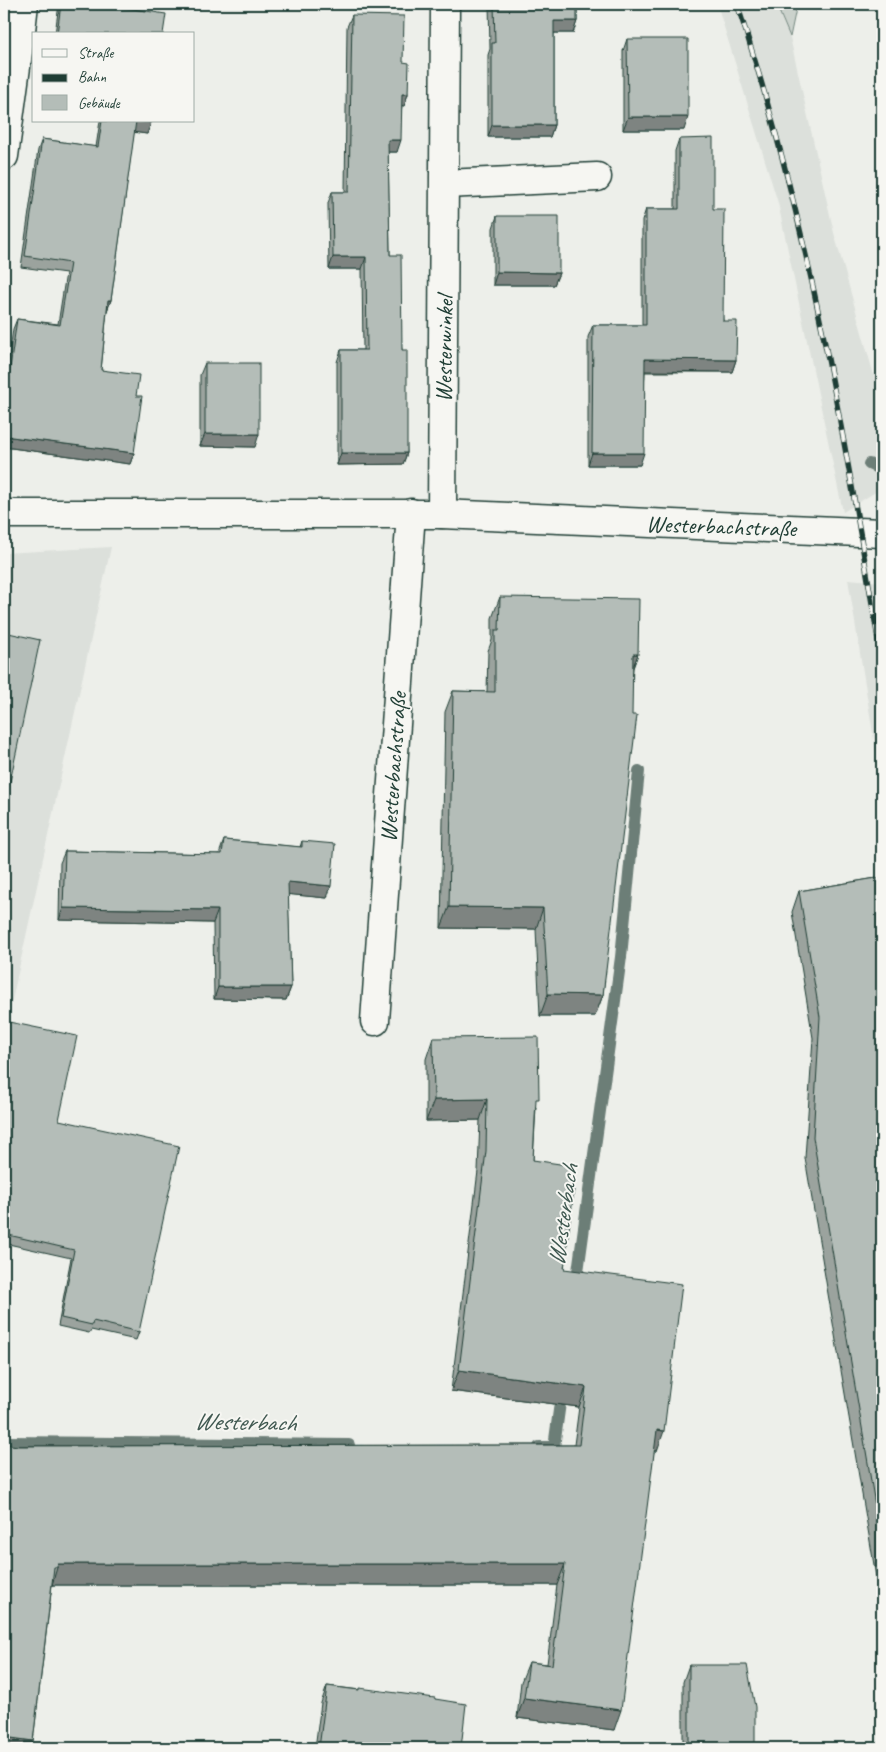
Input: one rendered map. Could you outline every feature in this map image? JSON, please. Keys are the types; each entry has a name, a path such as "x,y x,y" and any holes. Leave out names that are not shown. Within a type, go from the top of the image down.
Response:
{"street":[{"name":"Westerwinkel","path":"442,514 446,4"},
{"path":"4,156 16,21"},
{"path":"446,184 597,177"},
{"name":"Westerbachstraße","path":"375,1021 411,513"},
{"name":"Westerbachstraße","path":"4,514 411,513 882,533"}],"shaded area":[{"path":"717,4 776,4 790,37 834,233 882,404 882,488 843,512 778,203"},
{"path":"776,4 797,4 790,37"},
{"path":"111,547 4,1037 4,553"},
{"path":"848,579 882,582 882,789"}],"building":[{"path":"61,4 106,4 166,14 163,32 57,32"},
{"path":"494,4 577,4 577,21 554,21 554,125 492,125 492,43 495,43"},
{"path":"352,15 404,16 403,62 409,63 408,94 402,94 401,140 388,140 390,255 401,255 402,350 407,350 407,453 341,453 341,350 367,350 366,257 333,257 332,192 349,192"},
{"path":"627,39 688,39 688,117 628,117"},
{"path":"102,122 136,122 111,300 108,300 101,370 139,375 136,396 142,396 134,453 4,436 4,410 17,319 60,325 70,263 25,256 42,139 98,147"},
{"path":"713,138 713,209 724,209 723,321 737,321 736,360 645,359 644,453 592,453 593,325 646,325 646,209 679,209 679,139"},
{"path":"497,216 559,216 559,273 497,272"},
{"path":"205,363 259,363 259,434 205,434"},
{"path":"500,597 639,599 638,654 633,654 632,715 637,715 603,995 548,994 543,908 449,907 453,691 495,692 495,630 499,630"},
{"path":"4,632 40,640 4,810"},
{"path":"224,840 302,847 302,841 335,844 331,886 288,882 291,987 218,987 218,910 63,908 65,851 222,854"},
{"path":"882,877 882,1546 813,1137 820,1017 799,891"},
{"path":"4,1021 77,1036 59,1120 179,1146 139,1332 93,1321 92,1325 61,1318 74,1250 4,1234"},
{"path":"538,1037 539,1099 536,1099 533,1160 573,1166 570,1190 574,1190 564,1269 682,1284 664,1431 657,1430 621,1710 524,1698 529,1662 552,1665 565,1564 58,1564 58,1567 54,1567 33,1741 4,1737 4,1444 18,1446 579,1445 586,1387 459,1370 486,1151 487,1099 434,1100 433,1038"},
{"path":"689,1665 747,1665 755,1707 755,1748 689,1748"},
{"path":"327,1686 359,1690 359,1688 466,1704 461,1748 319,1748"}],"waterway":[{"name":"Westerbach","path":"869,464 882,470"},
{"name":"Westerbach","path":"576,1286 621,957 639,771"},
{"name":"Westerbach","path":"539,1447 554,1447 562,1388"},
{"name":"Westerbach","path":"4,1442 349,1445"}],"railway":[{"path":"737,4 762,85 804,248 839,413 882,663"}]}
